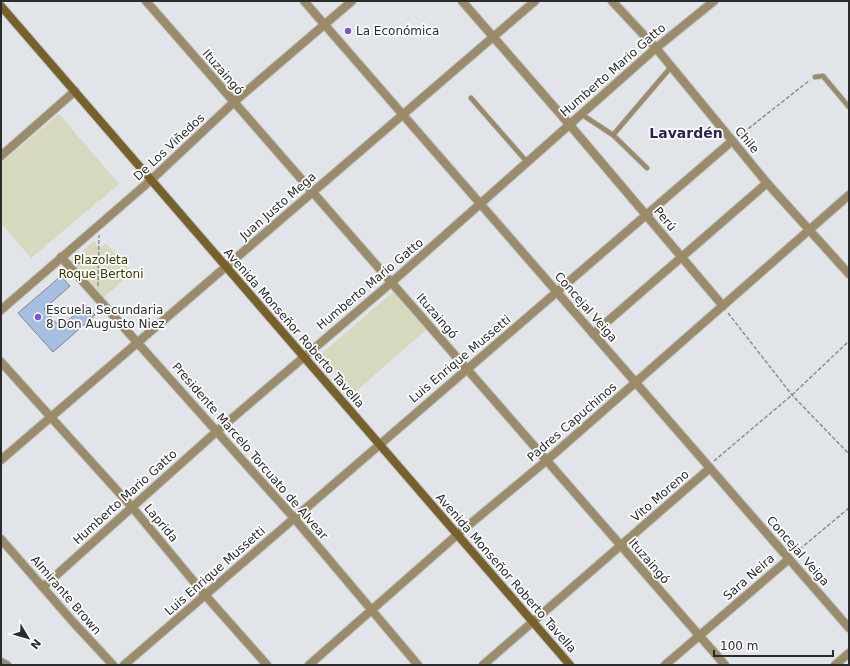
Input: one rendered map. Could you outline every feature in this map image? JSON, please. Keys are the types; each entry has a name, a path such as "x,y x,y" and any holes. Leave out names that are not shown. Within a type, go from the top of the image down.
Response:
{"main road":[{"name":"Avenida Monseñor Roberto Tavella","path":"1,6 570,665"}],"street":[{"name":"Ituzaingó","path":"146,1 725,665"},
{"name":"Concejal Veiga","path":"304,1 849,628"},
{"name":"De Los Viñedos","path":"1,310 63,260 100,224 234,102 352,1"},
{"name":"Perú","path":"462,1 569,124 723,306"},
{"name":"Juan Justo Mega","path":"1,460 52,418 225,266 535,1"},
{"name":"Chile","path":"612,1 656,48 767,182 849,274"},
{"name":"Humberto Mario Gatto","path":"43,587 303,356 392,282 656,48 714,1"},
{"path":"1,156 75,91"},
{"name":"Luis Enrique Mussetti","path":"124,665 732,141"},
{"path":"593,334 767,182"},
{"name":"Padres Capuchinos","path":"309,665 458,534 546,461 849,196"},
{"name":"Presidente Marcelo Torcuato de Alvear","path":"63,260 294,518 418,665"},
{"name":"Laprida","path":"1,362 132,507 205,595 267,665"},
{"name":"Vito Moreno","path":"483,665 710,468"},
{"name":"Almirante Brown","path":"1,539 113,665"},
{"name":"Sara Neira","path":"665,665 789,559"},
{"path":"835,665 849,653"},
{"path":"1,662 7,665"}],"lane":[{"path":"613,135 671,67"},
{"path":"815,77 823,76 849,107"},
{"path":"471,98 527,162"},
{"path":"581,114 613,135 647,168"}],"path":[{"path":"732,141 815,77"},
{"path":"97,298 100,224"},
{"path":"63,260 98,265"},
{"path":"723,306 792,395 849,454"},
{"path":"710,468 714,461 792,395 849,341"},
{"name":"Sara Neira","path":"789,559 849,508"}],"green space":[{"path":"59,114 119,184 31,258 1,223 1,163"},
{"name":"Plazoleta Roque Bertoni","path":"94,241 100,248 106,243 132,273 103,298 71,261"},
{"path":"393,292 426,330 353,394 320,355"}],"building":[{"path":"61,276 70,286 44,309 60,327 86,305 95,315 53,352 18,313"}],"place":[{"name":"La Económica","path":"348,31"},
{"name":"Escuela Secundaria 8 Don Augusto Niez","path":"38,317"}],"district":[{"name":"Lavardén","path":"686,133"}]}
